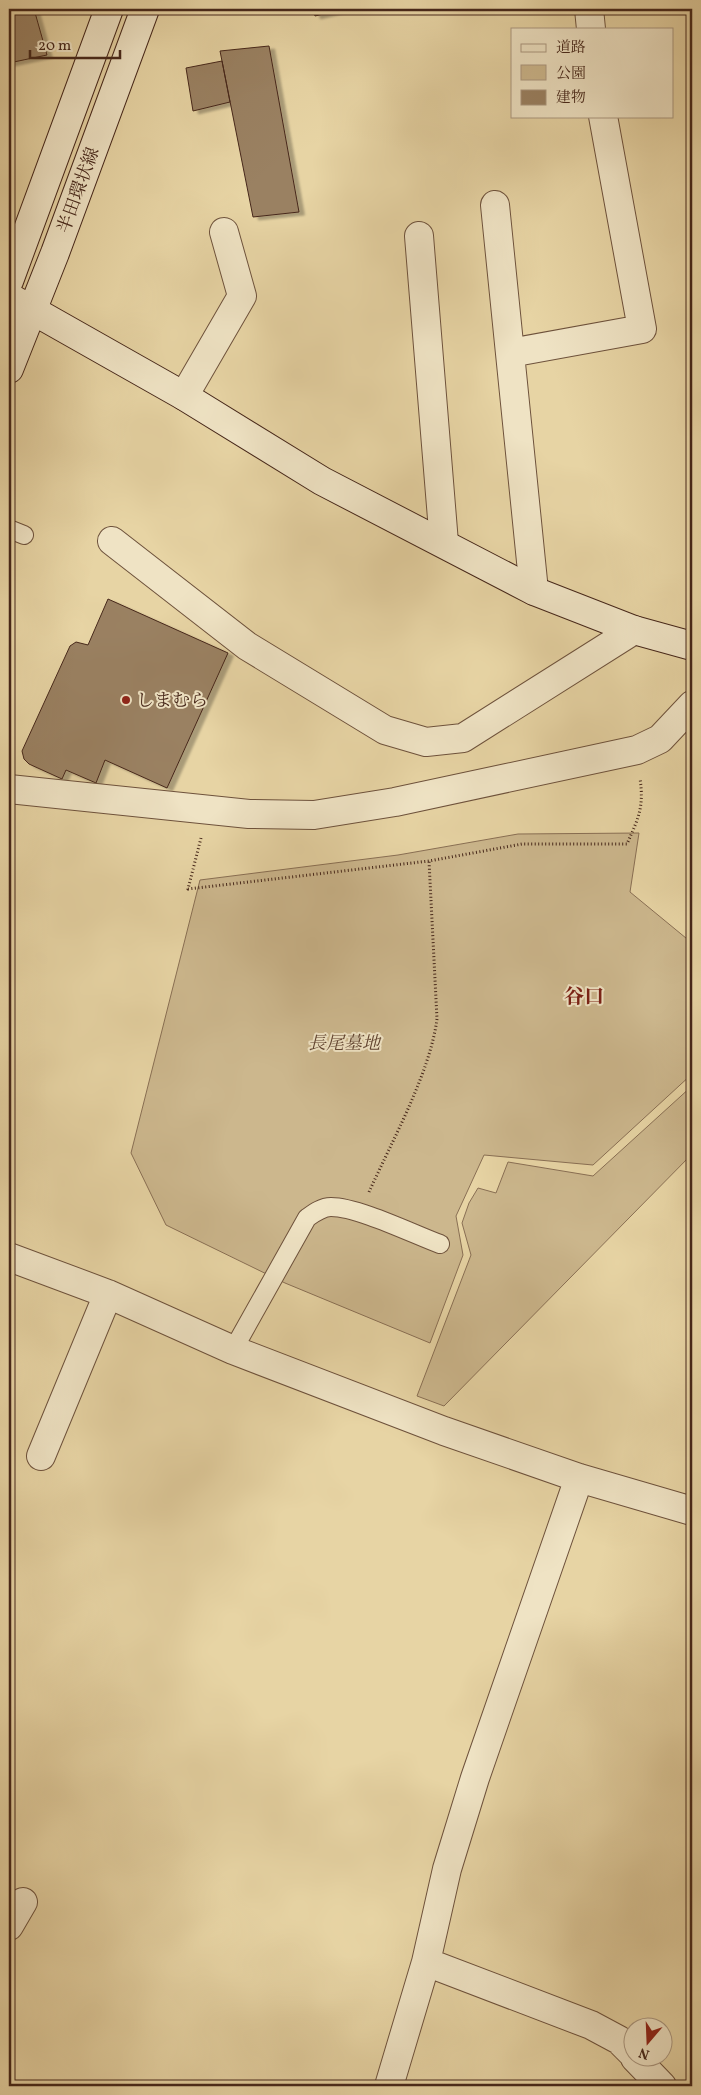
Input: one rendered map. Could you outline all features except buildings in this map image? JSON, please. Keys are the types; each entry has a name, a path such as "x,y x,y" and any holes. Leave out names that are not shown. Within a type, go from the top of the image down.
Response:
{"street":[{"name":"半田環状線","path":"9,282 108,9"},
{"name":"半田環状線","path":"9,370 55,253 145,9"},
{"path":"589,9 591,28"},
{"path":"510,352 642,329 603,118"},
{"path":"495,205 534,591"},
{"path":"184,396 242,296 224,232"},
{"path":"419,236 444,544"},
{"path":"9,297 184,396 322,480 534,591 634,630 692,646"},
{"path":"112,540 247,646 385,730 426,742 463,738 634,630"},
{"path":"9,789 208,811 249,814 314,814 395,802 637,750 660,738 692,705"},
{"path":"9,1257 108,1294 233,1350 444,1431 580,1478 692,1511"},
{"path":"41,1456 108,1294"},
{"path":"389,2086 426,1962 447,1869 475,1778 580,1478"},
{"path":"9,1926 23,1902"},
{"path":"426,1962 590,2025 619,2040 624,2045"},
{"path":"645,2068 662,2086"}],"lane":[{"path":"233,1350 307,1218 318,1210 331,1207 360,1213 440,1244"}],"path":[{"path":"208,811 188,889 429,861 522,844 628,844 640,814 642,798 637,750"},
{"path":"360,1213 414,1095 435,1035 437,1019 429,861"}],"green space":[{"name":"長尾墓地","path":"639,833 630,892 692,943 692,1074 593,1165 484,1155 456,1216 463,1255 430,1343 285,1283 166,1225 131,1153 200,880 398,855 518,834"},
{"path":"692,1086 692,1154 444,1406 417,1396 471,1255 462,1223 469,1203 478,1188 496,1193 508,1162 593,1176"}],"place":[{"name":"しまむら","path":"126,700"}],"district":[{"name":"谷口","path":"584,996"}]}
